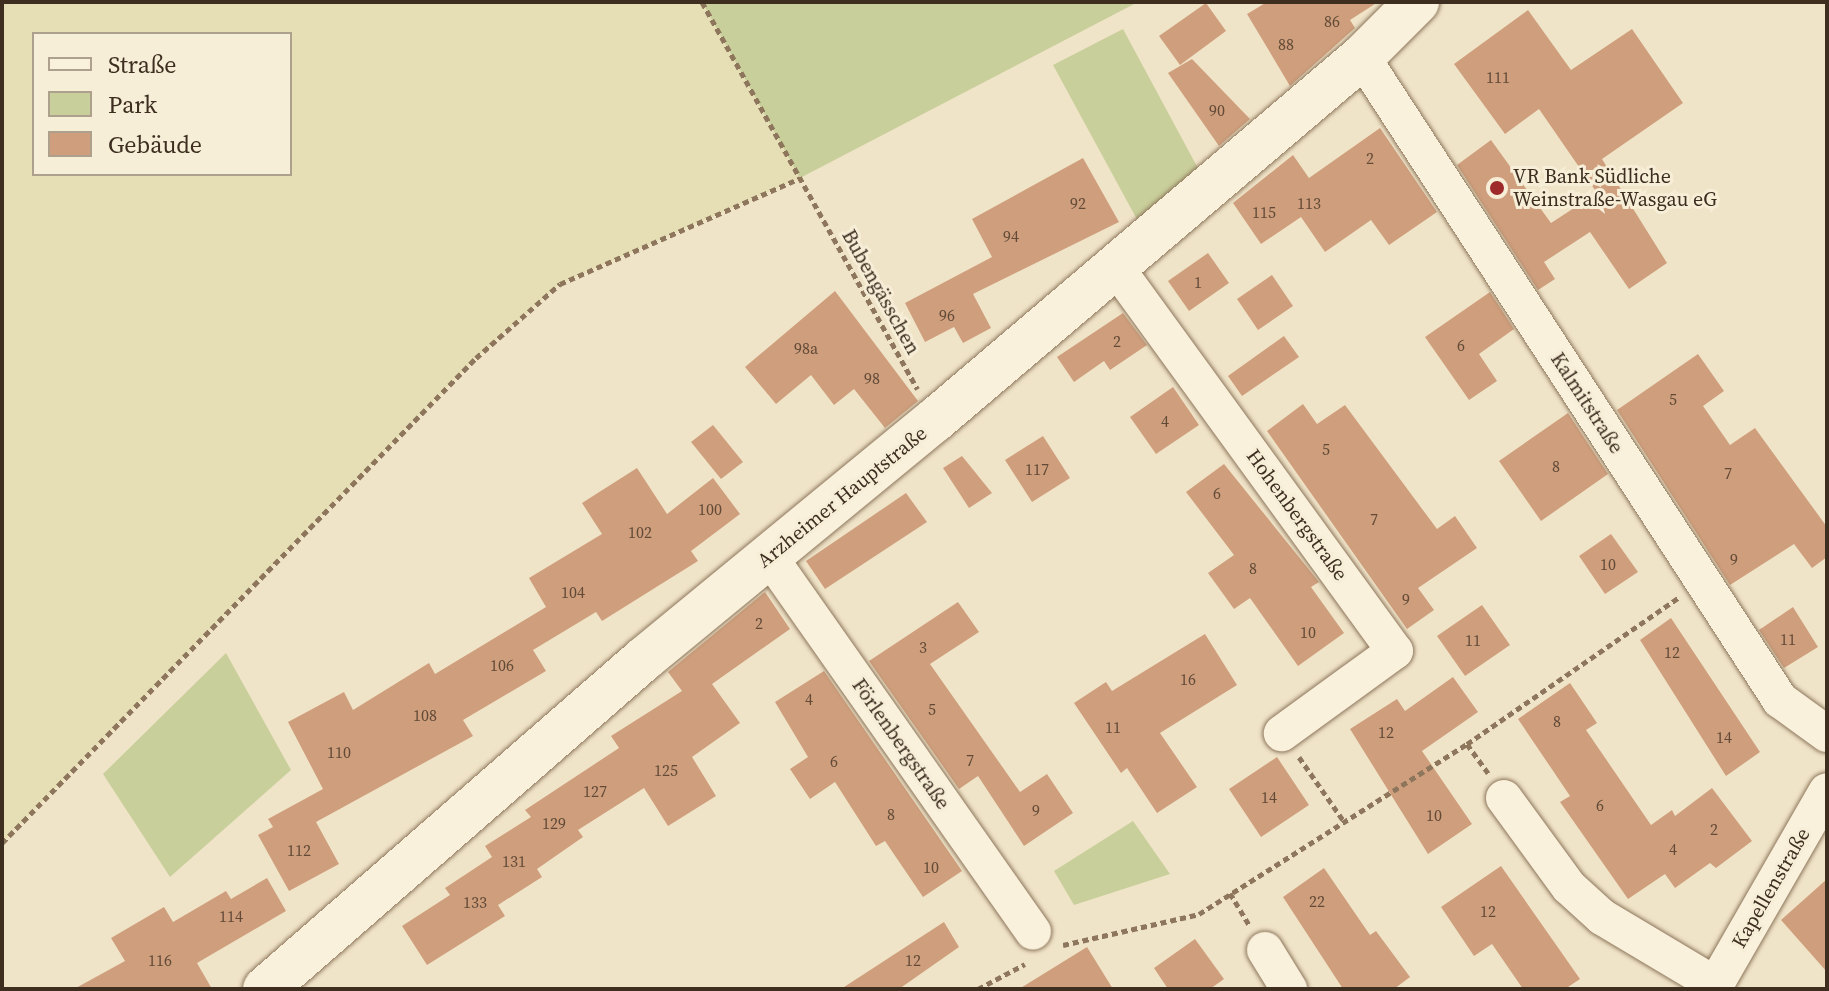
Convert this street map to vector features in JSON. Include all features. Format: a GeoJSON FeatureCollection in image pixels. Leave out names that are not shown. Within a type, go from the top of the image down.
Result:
{"type":"FeatureCollection","features":[{"type":"Feature","properties":{"kind":"street","name":"Arzheimer Hauptstraße"},"geometry":{"type":"LineString","coordinates":[[265,989],[645,658],[935,420],[1362,57],[1417,2]]}},
{"type":"Feature","properties":{"kind":"street","name":"Kalmitstraße"},"geometry":{"type":"LineString","coordinates":[[1362,57],[1780,700],[1827,734]]}},
{"type":"Feature","properties":{"kind":"street","name":"Hohenbergstraße"},"geometry":{"type":"LineString","coordinates":[[1115,266],[1395,651],[1282,733]]}},
{"type":"Feature","properties":{"kind":"street","name":"Förlenbergstraße"},"geometry":{"type":"LineString","coordinates":[[769,556],[1042,946]]}},
{"type":"Feature","properties":{"kind":"street","name":"Kapellenstraße"},"geometry":{"type":"LineString","coordinates":[[1504,798],[1569,887],[1602,917],[1714,987],[1827,791]]}},
{"type":"Feature","properties":{"kind":"street"},"geometry":{"type":"LineString","coordinates":[[1265,950],[1289,989]]}},
{"type":"Feature","properties":{"kind":"path","name":"Bubengässchen"},"geometry":{"type":"LineString","coordinates":[[702,2],[935,420]]}},
{"type":"Feature","properties":{"kind":"path"},"geometry":{"type":"LineString","coordinates":[[2,843],[476,358],[560,284],[800,178]]}},
{"type":"Feature","properties":{"kind":"path"},"geometry":{"type":"LineString","coordinates":[[978,989],[1042,946],[1199,914],[1467,744],[1701,581]]}},
{"type":"Feature","properties":{"kind":"path"},"geometry":{"type":"LineString","coordinates":[[1282,733],[1343,820]]}},
{"type":"Feature","properties":{"kind":"path"},"geometry":{"type":"LineString","coordinates":[[995,979],[999,989]]}},
{"type":"Feature","properties":{"kind":"shaded area"},"geometry":{"type":"Polygon","coordinates":[[[2,2],[702,2],[800,178],[560,284],[476,358],[2,843],[2,2]]]}},
{"type":"Feature","properties":{"kind":"green space"},"geometry":{"type":"Polygon","coordinates":[[[702,2],[1138,2],[800,178],[702,2]]]}},
{"type":"Feature","properties":{"kind":"green space"},"geometry":{"type":"Polygon","coordinates":[[[1123,29],[1200,172],[1140,225],[1053,65],[1123,29]]]}},
{"type":"Feature","properties":{"kind":"green space"},"geometry":{"type":"Polygon","coordinates":[[[226,653],[291,770],[170,877],[103,774],[226,653]]]}},
{"type":"Feature","properties":{"kind":"green space"},"geometry":{"type":"Polygon","coordinates":[[[1133,821],[1170,874],[1074,905],[1054,871],[1133,821]]]}},
{"type":"Feature","properties":{"kind":"building"},"geometry":{"type":"Polygon","coordinates":[[[1267,2],[1378,2],[1350,20],[1355,28],[1290,86],[1247,14],[1267,2]]]}},
{"type":"Feature","properties":{"kind":"building"},"geometry":{"type":"Polygon","coordinates":[[[1206,3],[1226,31],[1180,65],[1159,36],[1206,3]]]}},
{"type":"Feature","properties":{"kind":"building"},"geometry":{"type":"Polygon","coordinates":[[[1528,10],[1571,70],[1632,29],[1683,103],[1602,159],[1667,263],[1629,289],[1590,232],[1544,262],[1555,279],[1538,290],[1457,165],[1491,140],[1551,223],[1597,193],[1539,109],[1505,134],[1454,64],[1528,10]]]}},
{"type":"Feature","properties":{"kind":"building"},"geometry":{"type":"Polygon","coordinates":[[[1192,59],[1250,119],[1219,146],[1168,73],[1192,59]]]}},
{"type":"Feature","properties":{"kind":"building"},"geometry":{"type":"Polygon","coordinates":[[[1380,128],[1437,212],[1389,245],[1371,220],[1325,252],[1301,217],[1261,244],[1233,203],[1293,155],[1309,178],[1380,128]]]}},
{"type":"Feature","properties":{"kind":"building"},"geometry":{"type":"Polygon","coordinates":[[[1083,158],[1119,222],[973,294],[991,328],[963,343],[954,327],[925,342],[905,303],[992,257],[972,219],[1083,158]]]}},
{"type":"Feature","properties":{"kind":"building"},"geometry":{"type":"Polygon","coordinates":[[[1208,253],[1229,283],[1189,311],[1168,281],[1208,253]]]}},
{"type":"Feature","properties":{"kind":"building"},"geometry":{"type":"Polygon","coordinates":[[[1272,275],[1293,306],[1258,330],[1237,299],[1272,275]]]}},
{"type":"Feature","properties":{"kind":"building"},"geometry":{"type":"Polygon","coordinates":[[[835,291],[918,401],[885,428],[854,389],[834,405],[811,375],[776,404],[745,367],[835,291]]]}},
{"type":"Feature","properties":{"kind":"building"},"geometry":{"type":"Polygon","coordinates":[[[1490,292],[1514,329],[1479,354],[1497,381],[1469,400],[1425,337],[1490,292]]]}},
{"type":"Feature","properties":{"kind":"building"},"geometry":{"type":"Polygon","coordinates":[[[1123,313],[1147,345],[1110,370],[1104,361],[1074,382],[1057,357],[1123,313]]]}},
{"type":"Feature","properties":{"kind":"building"},"geometry":{"type":"Polygon","coordinates":[[[1284,336],[1299,357],[1242,396],[1228,376],[1284,336]]]}},
{"type":"Feature","properties":{"kind":"building"},"geometry":{"type":"Polygon","coordinates":[[[1698,354],[1724,391],[1703,406],[1730,445],[1755,428],[1827,527],[1827,557],[1812,568],[1794,544],[1730,585],[1617,410],[1698,354]]]}},
{"type":"Feature","properties":{"kind":"building"},"geometry":{"type":"Polygon","coordinates":[[[1173,387],[1199,425],[1156,454],[1130,417],[1173,387]]]}},
{"type":"Feature","properties":{"kind":"building"},"geometry":{"type":"Polygon","coordinates":[[[1303,404],[1317,424],[1345,405],[1437,529],[1455,516],[1477,548],[1418,588],[1434,610],[1407,629],[1267,431],[1303,404]]]}},
{"type":"Feature","properties":{"kind":"building"},"geometry":{"type":"Polygon","coordinates":[[[1568,413],[1608,474],[1541,521],[1499,461],[1568,413]]]}},
{"type":"Feature","properties":{"kind":"building"},"geometry":{"type":"Polygon","coordinates":[[[713,425],[743,462],[721,479],[691,442],[713,425]]]}},
{"type":"Feature","properties":{"kind":"building"},"geometry":{"type":"Polygon","coordinates":[[[1043,436],[1070,478],[1032,502],[1005,460],[1043,436]]]}},
{"type":"Feature","properties":{"kind":"building"},"geometry":{"type":"Polygon","coordinates":[[[962,456],[992,493],[969,508],[943,468],[962,456]]]}},
{"type":"Feature","properties":{"kind":"building"},"geometry":{"type":"Polygon","coordinates":[[[1224,464],[1319,582],[1311,587],[1344,633],[1298,666],[1250,598],[1234,609],[1208,573],[1234,555],[1186,492],[1224,464]]]}},
{"type":"Feature","properties":{"kind":"building"},"geometry":{"type":"Polygon","coordinates":[[[637,468],[667,514],[713,478],[740,514],[691,551],[698,561],[602,621],[596,612],[533,650],[546,671],[463,720],[473,736],[316,822],[339,864],[289,891],[258,835],[273,827],[268,819],[323,789],[288,722],[344,692],[353,710],[429,663],[435,674],[546,607],[529,578],[602,534],[582,503],[637,468]]]}},
{"type":"Feature","properties":{"kind":"building"},"geometry":{"type":"Polygon","coordinates":[[[906,493],[927,522],[825,589],[806,561],[906,493]]]}},
{"type":"Feature","properties":{"kind":"building"},"geometry":{"type":"Polygon","coordinates":[[[1611,534],[1638,572],[1605,594],[1579,556],[1611,534]]]}},
{"type":"Feature","properties":{"kind":"building"},"geometry":{"type":"Polygon","coordinates":[[[765,592],[790,629],[712,684],[740,723],[692,757],[716,796],[668,826],[644,788],[578,830],[583,837],[537,869],[542,877],[498,905],[505,916],[427,965],[402,926],[450,895],[445,888],[492,857],[485,846],[531,817],[525,810],[619,748],[611,736],[682,691],[668,672],[765,592]]]}},
{"type":"Feature","properties":{"kind":"building"},"geometry":{"type":"Polygon","coordinates":[[[958,602],[979,632],[930,664],[1020,792],[1047,774],[1073,813],[1024,846],[978,776],[959,789],[869,661],[958,602]]]}},
{"type":"Feature","properties":{"kind":"building"},"geometry":{"type":"Polygon","coordinates":[[[1482,605],[1510,645],[1465,676],[1437,636],[1482,605]]]}},
{"type":"Feature","properties":{"kind":"building"},"geometry":{"type":"Polygon","coordinates":[[[1793,607],[1818,647],[1784,668],[1759,630],[1793,607]]]}},
{"type":"Feature","properties":{"kind":"building"},"geometry":{"type":"Polygon","coordinates":[[[1671,618],[1760,752],[1726,776],[1640,640],[1671,618]]]}},
{"type":"Feature","properties":{"kind":"building"},"geometry":{"type":"Polygon","coordinates":[[[1205,634],[1237,685],[1160,733],[1197,787],[1157,813],[1127,768],[1121,773],[1074,703],[1106,682],[1112,691],[1205,634]]]}},
{"type":"Feature","properties":{"kind":"building"},"geometry":{"type":"Polygon","coordinates":[[[824,671],[962,871],[923,897],[885,841],[876,846],[835,782],[810,799],[790,769],[808,757],[775,702],[824,671]]]}},
{"type":"Feature","properties":{"kind":"building"},"geometry":{"type":"Polygon","coordinates":[[[1453,677],[1478,712],[1422,751],[1472,824],[1428,854],[1350,729],[1397,699],[1405,711],[1453,677]]]}},
{"type":"Feature","properties":{"kind":"building"},"geometry":{"type":"Polygon","coordinates":[[[1570,683],[1597,723],[1586,730],[1651,825],[1672,810],[1675,816],[1712,788],[1752,841],[1716,868],[1710,863],[1675,888],[1665,874],[1628,899],[1560,802],[1570,796],[1518,719],[1570,683]]]}},
{"type":"Feature","properties":{"kind":"building"},"geometry":{"type":"Polygon","coordinates":[[[1277,757],[1309,805],[1261,837],[1229,789],[1277,757]]]}},
{"type":"Feature","properties":{"kind":"building"},"geometry":{"type":"Polygon","coordinates":[[[1501,866],[1580,979],[1565,989],[1523,989],[1492,944],[1474,956],[1441,907],[1501,866]]]}},
{"type":"Feature","properties":{"kind":"building"},"geometry":{"type":"Polygon","coordinates":[[[1324,868],[1370,935],[1376,931],[1410,977],[1394,989],[1343,989],[1283,897],[1324,868]]]}},
{"type":"Feature","properties":{"kind":"building"},"geometry":{"type":"Polygon","coordinates":[[[267,878],[286,911],[197,963],[212,989],[74,989],[125,961],[111,938],[164,907],[173,922],[226,891],[231,899],[267,878]]]}},
{"type":"Feature","properties":{"kind":"building"},"geometry":{"type":"Polygon","coordinates":[[[1827,879],[1827,972],[1781,920],[1827,879]]]}},
{"type":"Feature","properties":{"kind":"building"},"geometry":{"type":"Polygon","coordinates":[[[944,922],[959,947],[899,989],[841,989],[944,922]]]}},
{"type":"Feature","properties":{"kind":"building"},"geometry":{"type":"Polygon","coordinates":[[[1195,939],[1224,979],[1210,989],[1168,989],[1154,968],[1195,939]]]}},
{"type":"Feature","properties":{"kind":"building"},"geometry":{"type":"Polygon","coordinates":[[[1087,947],[1113,989],[1019,989],[1087,947]]]}},
{"type":"Feature","properties":{"kind":"place","name":"VR Bank Südliche Weinstraße-Wasgau eG"},"geometry":{"type":"Point","coordinates":[1497,188]}}]}
